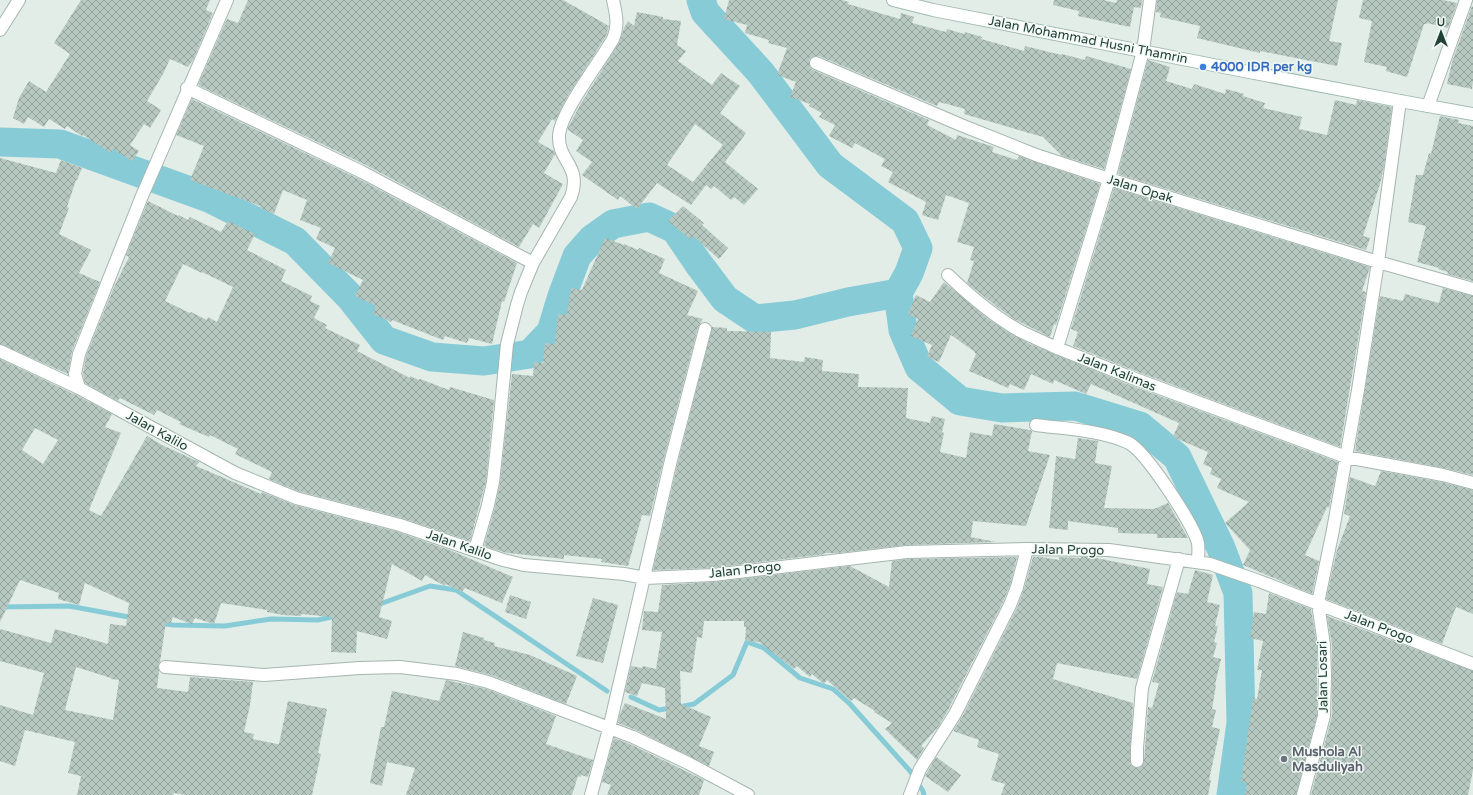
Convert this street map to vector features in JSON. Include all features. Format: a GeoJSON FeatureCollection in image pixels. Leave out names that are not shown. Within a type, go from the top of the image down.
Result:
{"type":"FeatureCollection","features":[{"type":"Feature","properties":{"kind":"street"},"geometry":{"type":"LineString","coordinates":[[0,30],[19,0]]}},
{"type":"Feature","properties":{"kind":"street"},"geometry":{"type":"LineString","coordinates":[[79,388],[75,374],[80,354],[142,196],[227,0]]}},
{"type":"Feature","properties":{"kind":"street"},"geometry":{"type":"LineString","coordinates":[[475,550],[493,482],[507,344],[521,292],[533,263],[565,208],[574,188],[574,174],[560,145],[560,130],[569,109],[606,52],[615,35],[617,23],[613,0]]}},
{"type":"Feature","properties":{"kind":"street","name":"Jalan Mohammad Husni Thamrin"},"geometry":{"type":"LineString","coordinates":[[893,0],[933,10],[1473,114]]}},
{"type":"Feature","properties":{"kind":"street"},"geometry":{"type":"LineString","coordinates":[[1057,348],[1109,179],[1143,51],[1150,0]]}},
{"type":"Feature","properties":{"kind":"street"},"geometry":{"type":"LineString","coordinates":[[1428,106],[1466,0]]}},
{"type":"Feature","properties":{"kind":"street","name":"Jalan Opak"},"geometry":{"type":"LineString","coordinates":[[816,63],[1036,155],[1378,262],[1473,289]]}},
{"type":"Feature","properties":{"kind":"street"},"geometry":{"type":"LineString","coordinates":[[188,88],[362,172],[533,263]]}},
{"type":"Feature","properties":{"kind":"street","name":"Jalan Losari"},"geometry":{"type":"LineString","coordinates":[[1303,795],[1324,716],[1324,645],[1318,603],[1346,457],[1378,262],[1400,101]]}},
{"type":"Feature","properties":{"kind":"street","name":"Jalan Kalimas"},"geometry":{"type":"LineString","coordinates":[[948,275],[975,301],[1020,331],[1057,348],[1130,377],[1346,457],[1443,475],[1473,483]]}},
{"type":"Feature","properties":{"kind":"street"},"geometry":{"type":"LineString","coordinates":[[592,795],[645,578],[671,460],[705,329]]}},
{"type":"Feature","properties":{"kind":"street","name":"Jalan Kalilo"},"geometry":{"type":"LineString","coordinates":[[0,351],[79,388],[235,473],[296,498],[400,525],[503,560],[524,565],[624,574],[645,578]]}},
{"type":"Feature","properties":{"kind":"street"},"geometry":{"type":"LineString","coordinates":[[1036,425],[1090,432],[1118,439],[1132,445],[1144,456],[1156,472],[1192,529],[1198,544],[1198,562]]}},
{"type":"Feature","properties":{"kind":"street"},"geometry":{"type":"LineString","coordinates":[[910,795],[917,774],[955,714],[1010,605],[1017,587],[1027,549]]}},
{"type":"Feature","properties":{"kind":"street","name":"Jalan Progo"},"geometry":{"type":"LineString","coordinates":[[645,578],[713,575],[907,552],[1027,549],[1109,550],[1210,564],[1318,603],[1473,664]]}},
{"type":"Feature","properties":{"kind":"street"},"geometry":{"type":"LineString","coordinates":[[1137,761],[1142,688],[1179,559]]}},
{"type":"Feature","properties":{"kind":"street"},"geometry":{"type":"LineString","coordinates":[[165,667],[264,675],[360,668],[400,667],[457,674],[488,682],[633,737],[688,763],[748,795]]}},
{"type":"Feature","properties":{"kind":"building"},"geometry":{"type":"Polygon","coordinates":[[[81,0],[210,0],[206,10],[213,13],[193,60],[188,67],[170,59],[147,101],[161,110],[150,128],[144,124],[130,145],[139,151],[132,161],[113,149],[111,153],[67,126],[65,129],[49,119],[44,127],[28,117],[24,124],[13,118],[19,98],[29,81],[46,92],[70,54],[54,43],[81,0]]]}},
{"type":"Feature","properties":{"kind":"building"},"geometry":{"type":"Polygon","coordinates":[[[248,0],[563,0],[609,26],[606,36],[567,97],[555,121],[552,119],[538,142],[554,151],[555,154],[544,173],[563,184],[539,228],[533,224],[519,247],[366,165],[198,85],[227,19],[238,23],[248,0]]]}},
{"type":"Feature","properties":{"kind":"building"},"geometry":{"type":"Polygon","coordinates":[[[729,0],[842,0],[849,2],[848,4],[900,19],[901,13],[914,17],[912,23],[946,32],[947,29],[964,34],[965,32],[982,37],[981,39],[1024,51],[1025,46],[1085,60],[1086,56],[1131,69],[1104,169],[1062,156],[1043,137],[964,114],[965,109],[939,102],[937,106],[819,56],[812,57],[809,60],[810,67],[813,70],[929,120],[927,125],[956,140],[957,135],[994,147],[992,152],[1017,160],[1019,156],[1100,184],[1056,325],[1054,324],[1050,337],[1014,319],[967,283],[974,261],[970,260],[974,247],[957,242],[969,203],[946,195],[938,220],[922,215],[926,202],[888,182],[893,172],[881,166],[885,159],[855,143],[852,148],[829,136],[835,125],[819,117],[822,113],[809,106],[810,104],[790,97],[796,82],[777,75],[787,48],[768,43],[769,40],[745,33],[747,25],[724,19],[729,0]]]}},
{"type":"Feature","properties":{"kind":"building"},"geometry":{"type":"Polygon","coordinates":[[[1054,0],[1103,0],[1116,3],[1117,0],[1142,0],[1141,8],[1134,7],[1130,27],[1078,16],[1079,11],[1053,5],[1054,0]]]}},
{"type":"Feature","properties":{"kind":"building"},"geometry":{"type":"Polygon","coordinates":[[[1157,0],[1338,0],[1329,41],[1342,43],[1337,66],[1260,51],[1260,53],[1197,38],[1200,26],[1160,17],[1161,13],[1156,12],[1157,0]]]}},
{"type":"Feature","properties":{"kind":"building"},"geometry":{"type":"Polygon","coordinates":[[[1363,0],[1443,0],[1457,3],[1448,28],[1427,23],[1424,24],[1407,77],[1386,71],[1387,67],[1364,62],[1372,21],[1359,18],[1363,0]]]}},
{"type":"Feature","properties":{"kind":"building"},"geometry":{"type":"Polygon","coordinates":[[[1472,6],[1472,89],[1447,84],[1452,62],[1472,6]]]}},
{"type":"Feature","properties":{"kind":"building"},"geometry":{"type":"Polygon","coordinates":[[[637,12],[663,17],[663,19],[681,21],[677,45],[686,51],[678,61],[712,85],[721,73],[740,86],[720,113],[746,133],[725,162],[758,189],[744,205],[734,197],[731,200],[714,186],[711,189],[706,185],[691,205],[657,183],[637,209],[620,196],[618,200],[582,175],[592,162],[576,151],[583,140],[568,130],[568,128],[580,105],[619,43],[628,21],[634,26],[637,12]],[[695,124],[667,165],[693,182],[723,145],[695,124]]]}},
{"type":"Feature","properties":{"kind":"building"},"geometry":{"type":"Polygon","coordinates":[[[1148,60],[1170,67],[1166,81],[1192,89],[1194,84],[1225,94],[1226,89],[1244,94],[1243,96],[1265,103],[1263,108],[1302,117],[1299,129],[1327,135],[1335,100],[1356,105],[1357,100],[1392,107],[1380,184],[1363,236],[1370,238],[1366,250],[1118,174],[1148,60]]]}},
{"type":"Feature","properties":{"kind":"building"},"geometry":{"type":"Polygon","coordinates":[[[192,99],[359,179],[517,263],[504,302],[502,301],[492,344],[469,338],[467,343],[445,336],[443,340],[392,320],[391,322],[373,314],[376,306],[355,296],[363,280],[328,263],[335,248],[316,239],[321,228],[300,220],[307,200],[283,190],[274,214],[260,208],[260,206],[190,180],[204,146],[176,135],[192,99]]]}},
{"type":"Feature","properties":{"kind":"building"},"geometry":{"type":"Polygon","coordinates":[[[1440,116],[1459,120],[1458,123],[1473,126],[1473,281],[1447,274],[1448,272],[1438,269],[1439,268],[1417,262],[1426,226],[1408,222],[1416,175],[1423,175],[1429,153],[1431,154],[1440,116]]]}},
{"type":"Feature","properties":{"kind":"building"},"geometry":{"type":"Polygon","coordinates":[[[0,158],[56,173],[61,160],[82,168],[76,180],[67,207],[69,208],[59,234],[91,250],[79,273],[100,282],[72,351],[68,374],[0,344],[0,158]]]}},
{"type":"Feature","properties":{"kind":"building"},"geometry":{"type":"Polygon","coordinates":[[[1114,188],[1370,267],[1362,291],[1366,292],[1340,447],[1133,370],[1073,346],[1078,332],[1071,329],[1114,188]]]}},
{"type":"Feature","properties":{"kind":"building"},"geometry":{"type":"Polygon","coordinates":[[[148,201],[178,216],[179,215],[188,220],[190,217],[221,232],[228,221],[255,234],[247,250],[286,270],[281,281],[312,296],[310,301],[320,306],[314,318],[327,325],[325,328],[360,345],[357,351],[410,378],[410,376],[449,390],[450,387],[494,400],[486,481],[470,541],[402,518],[298,491],[269,479],[272,472],[235,454],[238,449],[210,435],[209,437],[179,424],[181,422],[157,410],[154,415],[120,398],[118,401],[85,383],[83,374],[86,356],[114,287],[129,257],[126,255],[148,201]],[[183,264],[165,301],[207,320],[208,317],[217,322],[233,287],[183,264]]]}},
{"type":"Feature","properties":{"kind":"building"},"geometry":{"type":"Polygon","coordinates":[[[683,206],[704,223],[702,225],[728,248],[719,259],[693,236],[690,239],[668,221],[683,206]]]}},
{"type":"Feature","properties":{"kind":"building"},"geometry":{"type":"Polygon","coordinates":[[[605,238],[638,250],[639,248],[665,259],[659,273],[698,291],[687,315],[703,319],[698,327],[650,516],[642,515],[628,566],[601,562],[602,559],[564,555],[564,559],[507,553],[484,546],[500,483],[512,374],[533,376],[534,362],[543,363],[545,343],[555,344],[558,314],[567,315],[571,288],[582,290],[605,238]]]}},
{"type":"Feature","properties":{"kind":"building"},"geometry":{"type":"Polygon","coordinates":[[[944,282],[987,318],[1006,331],[1030,344],[1127,384],[1338,462],[1329,508],[1327,507],[1305,555],[1319,561],[1312,594],[1243,565],[1250,550],[1225,523],[1249,502],[1217,488],[1221,479],[1210,474],[1212,468],[1203,464],[1208,452],[1173,437],[1179,423],[1091,384],[1086,394],[1054,380],[1053,384],[1031,374],[1024,390],[1010,384],[1008,388],[969,371],[976,354],[975,352],[951,335],[939,362],[927,357],[932,345],[911,336],[918,319],[908,314],[916,295],[930,302],[944,282]]]}},
{"type":"Feature","properties":{"kind":"building"},"geometry":{"type":"Polygon","coordinates":[[[1443,288],[1473,296],[1473,475],[1355,451],[1380,296],[1403,301],[1405,294],[1439,303],[1443,288]]]}},
{"type":"Feature","properties":{"kind":"building"},"geometry":{"type":"Polygon","coordinates":[[[712,327],[727,328],[727,331],[771,332],[770,358],[804,362],[805,357],[823,360],[822,371],[859,374],[858,387],[908,388],[906,418],[930,423],[932,416],[945,419],[940,452],[966,458],[970,432],[992,436],[994,424],[1032,431],[1028,451],[1050,455],[1026,526],[973,521],[971,537],[996,542],[906,545],[838,553],[823,553],[826,554],[712,568],[653,570],[712,327]]]}},
{"type":"Feature","properties":{"kind":"building"},"geometry":{"type":"Polygon","coordinates":[[[0,359],[112,414],[105,427],[121,433],[89,510],[101,516],[147,436],[162,445],[199,462],[196,466],[261,494],[262,492],[294,505],[398,532],[452,551],[513,577],[502,603],[465,588],[462,592],[446,584],[445,586],[425,575],[422,581],[392,564],[379,617],[392,621],[387,639],[357,631],[356,653],[331,652],[332,617],[301,614],[301,616],[283,615],[267,612],[267,610],[221,603],[214,624],[195,618],[192,624],[173,617],[170,624],[166,622],[160,662],[158,666],[159,671],[157,688],[188,692],[190,677],[253,682],[244,732],[254,734],[253,739],[277,744],[279,744],[288,701],[327,709],[318,753],[321,754],[312,795],[185,795],[174,793],[173,795],[77,795],[81,776],[68,773],[75,742],[25,730],[15,766],[0,761],[0,705],[33,715],[44,673],[0,661],[0,629],[51,643],[55,629],[108,644],[110,624],[126,626],[129,603],[85,583],[79,605],[58,599],[59,593],[20,580],[0,622],[0,359]],[[35,428],[22,450],[43,464],[58,440],[35,428]],[[76,667],[65,710],[113,720],[119,680],[111,679],[76,667]]]}},
{"type":"Feature","properties":{"kind":"building"},"geometry":{"type":"Polygon","coordinates":[[[1078,438],[1098,441],[1095,463],[1112,466],[1104,508],[1154,509],[1168,503],[1188,538],[1157,538],[1157,534],[1118,533],[1118,528],[1068,521],[1068,530],[1049,528],[1056,456],[1075,459],[1078,438]]]}},
{"type":"Feature","properties":{"kind":"building"},"geometry":{"type":"Polygon","coordinates":[[[1381,471],[1441,482],[1473,490],[1473,614],[1456,607],[1442,644],[1326,599],[1337,550],[1350,516],[1344,514],[1350,477],[1375,486],[1381,471]]]}},
{"type":"Feature","properties":{"kind":"building"},"geometry":{"type":"Polygon","coordinates":[[[1017,557],[1010,585],[1003,602],[948,710],[938,727],[921,746],[924,748],[917,760],[885,729],[892,723],[874,712],[875,711],[854,698],[851,701],[827,680],[824,684],[812,674],[810,677],[797,666],[794,669],[759,642],[745,641],[746,627],[744,627],[744,621],[704,621],[702,638],[697,637],[692,673],[680,671],[681,704],[711,717],[699,746],[714,752],[709,766],[636,730],[618,723],[625,703],[666,719],[665,688],[642,683],[637,696],[625,692],[631,666],[642,668],[643,666],[656,669],[662,632],[642,630],[644,611],[658,612],[662,585],[714,582],[850,566],[889,587],[892,561],[908,559],[1017,557]]]}},
{"type":"Feature","properties":{"kind":"building"},"geometry":{"type":"Polygon","coordinates":[[[1033,557],[1059,560],[1059,557],[1092,557],[1150,569],[1147,584],[1163,587],[1137,679],[1057,663],[1053,679],[1133,703],[1130,761],[1131,765],[1137,768],[1141,767],[1144,761],[1148,707],[1152,708],[1159,683],[1152,682],[1177,592],[1188,594],[1195,570],[1213,575],[1207,602],[1220,605],[1215,626],[1218,626],[1214,642],[1217,643],[1213,657],[1221,659],[1215,685],[1212,709],[1216,710],[1212,727],[1220,729],[1209,780],[1211,780],[1208,795],[1001,795],[1005,784],[991,780],[999,754],[977,747],[979,740],[953,731],[962,717],[1017,608],[1033,557]]]}},
{"type":"Feature","properties":{"kind":"building"},"geometry":{"type":"Polygon","coordinates":[[[1269,593],[1311,609],[1317,646],[1317,715],[1296,795],[1245,795],[1247,783],[1241,782],[1253,698],[1257,699],[1262,670],[1257,670],[1263,641],[1250,638],[1254,612],[1266,614],[1269,593]]]}},
{"type":"Feature","properties":{"kind":"building"},"geometry":{"type":"Polygon","coordinates":[[[510,595],[531,602],[526,619],[505,612],[510,595]]]}},
{"type":"Feature","properties":{"kind":"building"},"geometry":{"type":"Polygon","coordinates":[[[593,598],[618,605],[603,663],[576,656],[593,598]]]}},
{"type":"Feature","properties":{"kind":"building"},"geometry":{"type":"Polygon","coordinates":[[[1327,616],[1473,671],[1473,770],[1468,795],[1311,795],[1332,716],[1332,645],[1327,616]]]}},
{"type":"Feature","properties":{"kind":"building"},"geometry":{"type":"Polygon","coordinates":[[[463,632],[484,638],[484,640],[495,643],[494,646],[530,655],[577,676],[566,704],[491,675],[455,666],[463,632]]]}},
{"type":"Feature","properties":{"kind":"building"},"geometry":{"type":"Polygon","coordinates":[[[446,680],[486,689],[556,716],[546,744],[593,760],[588,777],[581,775],[581,777],[578,776],[572,795],[406,795],[415,768],[387,762],[382,786],[370,783],[381,727],[384,727],[392,691],[439,701],[446,680]]]}},
{"type":"Feature","properties":{"kind":"building"},"geometry":{"type":"Polygon","coordinates":[[[614,738],[630,744],[704,780],[699,795],[607,795],[611,785],[602,782],[614,738]]]}},
{"type":"Feature","properties":{"kind":"building"},"geometry":{"type":"Polygon","coordinates":[[[936,757],[961,775],[948,792],[925,776],[936,757]]]}},
{"type":"Feature","properties":{"kind":"waterway"},"geometry":{"type":"LineString","coordinates":[[701,0],[705,12],[761,73],[830,165],[905,221],[918,248],[909,273],[898,293],[903,330],[919,367],[960,401],[1002,408],[1075,406],[1140,426],[1177,457],[1221,548],[1238,593],[1241,723],[1231,795]]}},
{"type":"Feature","properties":{"kind":"waterway"},"geometry":{"type":"LineString","coordinates":[[0,142],[60,144],[209,198],[295,241],[350,297],[384,340],[432,357],[484,361],[530,354],[551,332],[562,296],[577,256],[592,239],[613,224],[649,217],[675,229],[725,299],[755,319],[795,315],[848,302],[898,293]]}},
{"type":"Feature","properties":{"kind":"waterway"},"geometry":{"type":"LineString","coordinates":[[377,605],[430,586],[456,590],[607,691]]}},
{"type":"Feature","properties":{"kind":"waterway"},"geometry":{"type":"LineString","coordinates":[[0,607],[69,606],[134,618]]}},
{"type":"Feature","properties":{"kind":"waterway"},"geometry":{"type":"LineString","coordinates":[[159,623],[173,625],[225,626],[271,619],[318,620],[336,616]]}},
{"type":"Feature","properties":{"kind":"waterway"},"geometry":{"type":"LineString","coordinates":[[679,707],[694,704],[733,675],[747,642],[764,648],[800,678],[833,689],[850,704],[910,771],[924,795]]}},
{"type":"Feature","properties":{"kind":"waterway"},"geometry":{"type":"LineString","coordinates":[[631,697],[659,710],[671,708]]}},
{"type":"Feature","properties":{"kind":"place","name":"4000 IDR per kg"},"geometry":{"type":"Point","coordinates":[1203,67]}},
{"type":"Feature","properties":{"kind":"place","name":"Mushola Al Masduliyah"},"geometry":{"type":"Point","coordinates":[1284,759]}}]}
